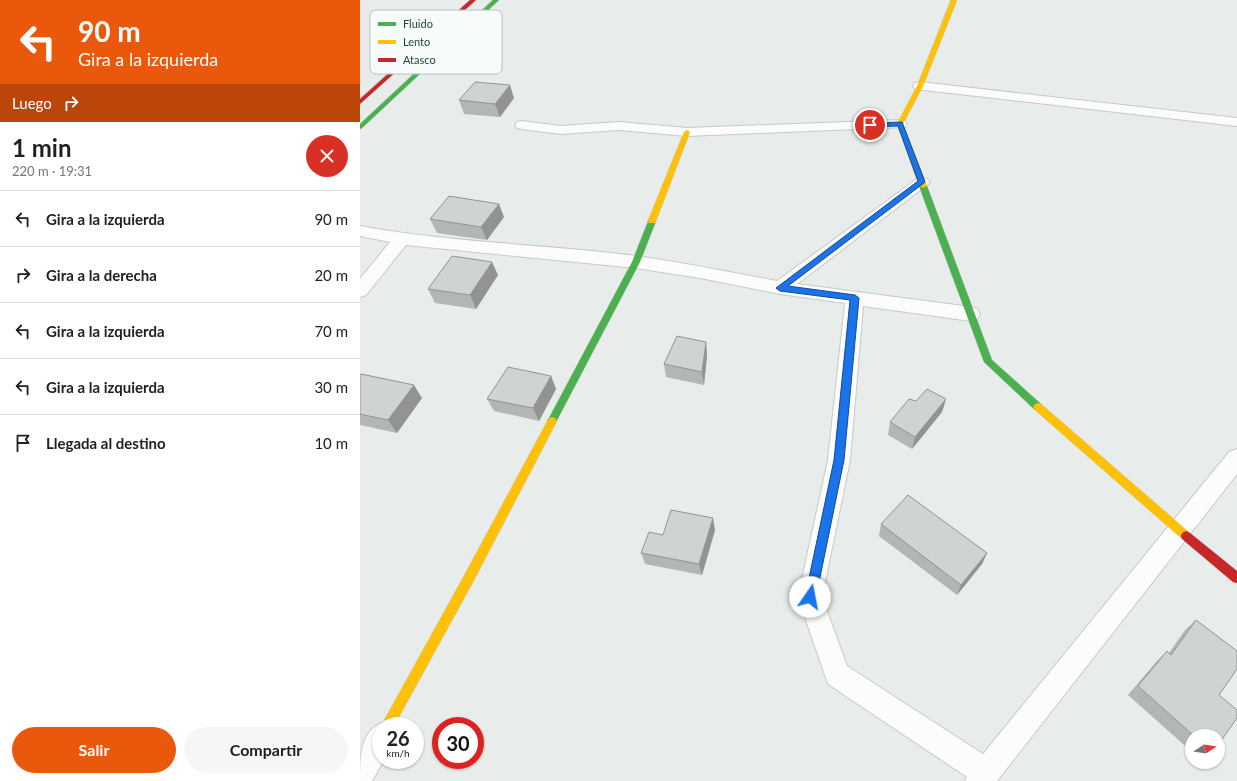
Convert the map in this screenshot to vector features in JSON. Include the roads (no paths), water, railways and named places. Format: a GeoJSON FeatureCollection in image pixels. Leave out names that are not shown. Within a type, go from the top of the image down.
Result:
{"type":"FeatureCollection","features":[{"type":"Feature","properties":{"kind":"street"},"geometry":{"type":"LineString","coordinates":[[462,10],[473,0]]}},
{"type":"Feature","properties":{"kind":"street"},"geometry":{"type":"LineString","coordinates":[[485,10],[496,0]]}},
{"type":"Feature","properties":{"kind":"street"},"geometry":{"type":"LineString","coordinates":[[954,0],[920,86],[900,124],[988,362],[1179,531],[1237,578]]}},
{"type":"Feature","properties":{"kind":"street"},"geometry":{"type":"LineString","coordinates":[[360,102],[391,74]]}},
{"type":"Feature","properties":{"kind":"street"},"geometry":{"type":"LineString","coordinates":[[360,127],[417,74]]}},
{"type":"Feature","properties":{"kind":"street"},"geometry":{"type":"LineString","coordinates":[[920,86],[1237,122]]}},
{"type":"Feature","properties":{"kind":"street"},"geometry":{"type":"LineString","coordinates":[[522,125],[561,130],[619,126],[687,132],[900,124]]}},
{"type":"Feature","properties":{"kind":"street"},"geometry":{"type":"LineString","coordinates":[[392,717],[469,578],[636,262],[687,132]]}},
{"type":"Feature","properties":{"kind":"street"},"geometry":{"type":"LineString","coordinates":[[780,288],[922,182]]}},
{"type":"Feature","properties":{"kind":"street"},"geometry":{"type":"LineString","coordinates":[[360,231],[402,239],[636,262],[700,272],[780,288],[971,314]]}},
{"type":"Feature","properties":{"kind":"street"},"geometry":{"type":"LineString","coordinates":[[360,291],[402,239]]}},
{"type":"Feature","properties":{"kind":"street"},"geometry":{"type":"LineString","coordinates":[[855,298],[839,460],[810,597],[837,675],[982,777],[1237,458]]}},
{"type":"Feature","properties":{"kind":"street"},"geometry":{"type":"LineString","coordinates":[[360,775],[372,753]]}}]}
